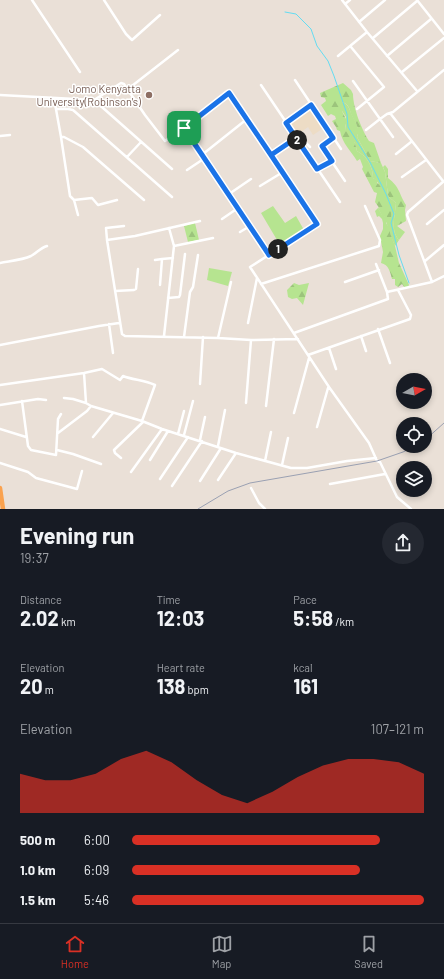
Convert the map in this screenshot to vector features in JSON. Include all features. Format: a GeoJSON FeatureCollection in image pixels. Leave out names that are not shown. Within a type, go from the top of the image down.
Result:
{"type":"FeatureCollection","features":[{"type":"Feature","properties":{"kind":"highway"},"geometry":{"type":"LineString","coordinates":[[0,488],[3,509]]}},
{"type":"Feature","properties":{"kind":"street"},"geometry":{"type":"LineString","coordinates":[[32,0],[80,72]]}},
{"type":"Feature","properties":{"kind":"street"},"geometry":{"type":"LineString","coordinates":[[104,0],[126,34],[132,40],[160,15]]}},
{"type":"Feature","properties":{"kind":"street"},"geometry":{"type":"LineString","coordinates":[[342,0],[367,32],[417,90]]}},
{"type":"Feature","properties":{"kind":"street"},"geometry":{"type":"LineString","coordinates":[[345,4],[350,0]]}},
{"type":"Feature","properties":{"kind":"street"},"geometry":{"type":"LineString","coordinates":[[359,22],[385,0]]}},
{"type":"Feature","properties":{"kind":"street"},"geometry":{"type":"LineString","coordinates":[[373,38],[417,0],[444,34]]}},
{"type":"Feature","properties":{"kind":"street"},"geometry":{"type":"LineString","coordinates":[[388,56],[431,19]]}},
{"type":"Feature","properties":{"kind":"street"},"geometry":{"type":"LineString","coordinates":[[338,56],[351,47],[367,32]]}},
{"type":"Feature","properties":{"kind":"street"},"geometry":{"type":"LineString","coordinates":[[402,72],[444,38]]}},
{"type":"Feature","properties":{"kind":"street"},"geometry":{"type":"LineString","coordinates":[[351,47],[384,86],[357,109]]}},
{"type":"Feature","properties":{"kind":"street"},"geometry":{"type":"LineString","coordinates":[[128,90],[178,50]]}},
{"type":"Feature","properties":{"kind":"street"},"geometry":{"type":"LineString","coordinates":[[366,130],[444,70]]}},
{"type":"Feature","properties":{"kind":"street"},"geometry":{"type":"LineString","coordinates":[[295,80],[341,149]]}},
{"type":"Feature","properties":{"kind":"street"},"geometry":{"type":"LineString","coordinates":[[353,81],[393,137]]}},
{"type":"Feature","properties":{"kind":"street"},"geometry":{"type":"LineString","coordinates":[[0,95],[94,100],[121,83],[124,84],[165,141],[230,93],[317,224],[250,267],[328,387],[369,443],[397,497],[411,509]]}},
{"type":"Feature","properties":{"kind":"street"},"geometry":{"type":"LineString","coordinates":[[261,85],[340,202]]}},
{"type":"Feature","properties":{"kind":"street"},"geometry":{"type":"LineString","coordinates":[[54,98],[70,196],[74,200],[78,215]]}},
{"type":"Feature","properties":{"kind":"street"},"geometry":{"type":"LineString","coordinates":[[94,100],[172,169]]}},
{"type":"Feature","properties":{"kind":"street"},"geometry":{"type":"LineString","coordinates":[[286,123],[311,105]]}},
{"type":"Feature","properties":{"kind":"street"},"geometry":{"type":"LineString","coordinates":[[56,109],[73,110],[172,197]]}},
{"type":"Feature","properties":{"kind":"street"},"geometry":{"type":"LineString","coordinates":[[390,113],[411,142],[443,181],[407,213],[432,282]]}},
{"type":"Feature","properties":{"kind":"street"},"geometry":{"type":"LineString","coordinates":[[203,154],[247,119]]}},
{"type":"Feature","properties":{"kind":"street"},"geometry":{"type":"LineString","coordinates":[[184,128],[203,154],[269,255]]}},
{"type":"Feature","properties":{"kind":"street"},"geometry":{"type":"LineString","coordinates":[[0,136],[10,135]]}},
{"type":"Feature","properties":{"kind":"street"},"geometry":{"type":"LineString","coordinates":[[61,137],[64,137],[83,147],[144,200]]}},
{"type":"Feature","properties":{"kind":"street"},"geometry":{"type":"LineString","coordinates":[[271,155],[296,138]]}},
{"type":"Feature","properties":{"kind":"street"},"geometry":{"type":"LineString","coordinates":[[333,138],[322,146],[345,181]]}},
{"type":"Feature","properties":{"kind":"street"},"geometry":{"type":"LineString","coordinates":[[127,157],[141,142]]}},
{"type":"Feature","properties":{"kind":"street"},"geometry":{"type":"LineString","coordinates":[[396,154],[411,142]]}},
{"type":"Feature","properties":{"kind":"street"},"geometry":{"type":"LineString","coordinates":[[300,144],[306,143],[310,147]]}},
{"type":"Feature","properties":{"kind":"street"},"geometry":{"type":"LineString","coordinates":[[187,170],[205,158]]}},
{"type":"Feature","properties":{"kind":"street"},"geometry":{"type":"LineString","coordinates":[[402,177],[426,160]]}},
{"type":"Feature","properties":{"kind":"street"},"geometry":{"type":"LineString","coordinates":[[317,169],[332,161]]}},
{"type":"Feature","properties":{"kind":"street"},"geometry":{"type":"LineString","coordinates":[[260,186],[283,172]]}},
{"type":"Feature","properties":{"kind":"street"},"geometry":{"type":"LineString","coordinates":[[229,194],[251,179]]}},
{"type":"Feature","properties":{"kind":"street"},"geometry":{"type":"LineString","coordinates":[[74,200],[92,198],[98,205],[117,200]]}},
{"type":"Feature","properties":{"kind":"street"},"geometry":{"type":"LineString","coordinates":[[261,284],[379,246],[380,240],[365,206]]}},
{"type":"Feature","properties":{"kind":"street"},"geometry":{"type":"LineString","coordinates":[[222,219],[238,208]]}},
{"type":"Feature","properties":{"kind":"street"},"geometry":{"type":"LineString","coordinates":[[426,224],[444,210]]}},
{"type":"Feature","properties":{"kind":"street"},"geometry":{"type":"LineString","coordinates":[[107,240],[135,236],[200,221]]}},
{"type":"Feature","properties":{"kind":"street"},"geometry":{"type":"LineString","coordinates":[[124,226],[106,228],[119,323],[121,333],[125,336],[164,336],[251,340],[298,339]]}},
{"type":"Feature","properties":{"kind":"street"},"geometry":{"type":"LineString","coordinates":[[240,232],[250,226]]}},
{"type":"Feature","properties":{"kind":"street"},"geometry":{"type":"LineString","coordinates":[[164,336],[174,246],[169,228]]}},
{"type":"Feature","properties":{"kind":"street"},"geometry":{"type":"LineString","coordinates":[[174,246],[213,238]]}},
{"type":"Feature","properties":{"kind":"street"},"geometry":{"type":"LineString","coordinates":[[424,261],[444,245]]}},
{"type":"Feature","properties":{"kind":"street"},"geometry":{"type":"LineString","coordinates":[[0,263],[32,256],[40,248],[47,246]]}},
{"type":"Feature","properties":{"kind":"street"},"geometry":{"type":"LineString","coordinates":[[168,298],[179,297],[180,295],[185,254]]}},
{"type":"Feature","properties":{"kind":"street"},"geometry":{"type":"LineString","coordinates":[[184,337],[190,292],[193,287],[198,255]]}},
{"type":"Feature","properties":{"kind":"street"},"geometry":{"type":"LineString","coordinates":[[155,260],[173,258]]}},
{"type":"Feature","properties":{"kind":"street"},"geometry":{"type":"LineString","coordinates":[[160,285],[162,259]]}},
{"type":"Feature","properties":{"kind":"street"},"geometry":{"type":"LineString","coordinates":[[294,333],[387,300],[389,298],[376,264]]}},
{"type":"Feature","properties":{"kind":"street"},"geometry":{"type":"LineString","coordinates":[[115,291],[136,289],[138,269]]}},
{"type":"Feature","properties":{"kind":"street"},"geometry":{"type":"LineString","coordinates":[[344,282],[379,270]]}},
{"type":"Feature","properties":{"kind":"street"},"geometry":{"type":"LineString","coordinates":[[387,292],[432,282],[444,276]]}},
{"type":"Feature","properties":{"kind":"street"},"geometry":{"type":"LineString","coordinates":[[248,323],[257,278]]}},
{"type":"Feature","properties":{"kind":"street"},"geometry":{"type":"LineString","coordinates":[[218,338],[231,282]]}},
{"type":"Feature","properties":{"kind":"street"},"geometry":{"type":"LineString","coordinates":[[309,356],[409,319],[411,317],[398,290]]}},
{"type":"Feature","properties":{"kind":"street"},"geometry":{"type":"LineString","coordinates":[[0,345],[119,323]]}},
{"type":"Feature","properties":{"kind":"street"},"geometry":{"type":"LineString","coordinates":[[109,324],[113,353]]}},
{"type":"Feature","properties":{"kind":"street"},"geometry":{"type":"LineString","coordinates":[[378,330],[390,363]]}},
{"type":"Feature","properties":{"kind":"street"},"geometry":{"type":"LineString","coordinates":[[361,336],[366,351]]}},
{"type":"Feature","properties":{"kind":"street"},"geometry":{"type":"LineString","coordinates":[[200,384],[203,338]]}},
{"type":"Feature","properties":{"kind":"street"},"geometry":{"type":"LineString","coordinates":[[266,406],[274,339]]}},
{"type":"Feature","properties":{"kind":"street"},"geometry":{"type":"LineString","coordinates":[[246,403],[251,340]]}},
{"type":"Feature","properties":{"kind":"street"},"geometry":{"type":"LineString","coordinates":[[329,348],[336,369]]}},
{"type":"Feature","properties":{"kind":"street"},"geometry":{"type":"LineString","coordinates":[[294,413],[309,356]]}},
{"type":"Feature","properties":{"kind":"street"},"geometry":{"type":"LineString","coordinates":[[0,385],[84,374],[102,369],[120,380],[123,376],[155,385],[142,421],[114,450],[115,453],[121,458]]}},
{"type":"Feature","properties":{"kind":"street"},"geometry":{"type":"LineString","coordinates":[[84,374],[86,403]]}},
{"type":"Feature","properties":{"kind":"street"},"geometry":{"type":"LineString","coordinates":[[317,427],[328,387]]}},
{"type":"Feature","properties":{"kind":"street"},"geometry":{"type":"LineString","coordinates":[[0,405],[38,398],[46,400]]}},
{"type":"Feature","properties":{"kind":"street"},"geometry":{"type":"LineString","coordinates":[[64,398],[86,403],[91,406],[142,421],[236,453],[282,466],[300,469],[376,458]]}},
{"type":"Feature","properties":{"kind":"street"},"geometry":{"type":"LineString","coordinates":[[22,401],[26,437],[28,446],[31,450],[54,456],[56,455],[58,450],[58,416],[61,414]]}},
{"type":"Feature","properties":{"kind":"street"},"geometry":{"type":"LineString","coordinates":[[184,436],[193,401]]}},
{"type":"Feature","properties":{"kind":"street"},"geometry":{"type":"LineString","coordinates":[[58,432],[87,411],[91,406]]}},
{"type":"Feature","properties":{"kind":"street"},"geometry":{"type":"LineString","coordinates":[[200,481],[219,447],[225,410]]}},
{"type":"Feature","properties":{"kind":"street"},"geometry":{"type":"LineString","coordinates":[[178,434],[184,411]]}},
{"type":"Feature","properties":{"kind":"street"},"geometry":{"type":"LineString","coordinates":[[93,437],[113,412]]}},
{"type":"Feature","properties":{"kind":"street"},"geometry":{"type":"LineString","coordinates":[[172,486],[201,441],[205,417]]}},
{"type":"Feature","properties":{"kind":"street"},"geometry":{"type":"LineString","coordinates":[[0,429],[26,437]]}},
{"type":"Feature","properties":{"kind":"street"},"geometry":{"type":"LineString","coordinates":[[131,472],[162,429]]}},
{"type":"Feature","properties":{"kind":"street"},"geometry":{"type":"LineString","coordinates":[[150,460],[168,431]]}},
{"type":"Feature","properties":{"kind":"street"},"geometry":{"type":"LineString","coordinates":[[265,461],[271,432]]}},
{"type":"Feature","properties":{"kind":"street"},"geometry":{"type":"LineString","coordinates":[[160,479],[188,437]]}},
{"type":"Feature","properties":{"kind":"street"},"geometry":{"type":"LineString","coordinates":[[282,466],[288,438]]}},
{"type":"Feature","properties":{"kind":"street"},"geometry":{"type":"LineString","coordinates":[[58,450],[101,464]]}},
{"type":"Feature","properties":{"kind":"street"},"geometry":{"type":"LineString","coordinates":[[218,480],[236,453]]}},
{"type":"Feature","properties":{"kind":"street"},"geometry":{"type":"LineString","coordinates":[[0,463],[28,472],[36,478],[77,489],[82,471]]}},
{"type":"Feature","properties":{"kind":"street"},"geometry":{"type":"LineString","coordinates":[[330,484],[385,474]]}},
{"type":"Feature","properties":{"kind":"street"},"geometry":{"type":"LineString","coordinates":[[251,488],[259,503],[265,509]]}},
{"type":"Feature","properties":{"kind":"shaded area"},"geometry":{"type":"Polygon","coordinates":[[[311,107],[325,127],[313,135],[308,127],[297,135],[288,122],[311,107]]]}},
{"type":"Feature","properties":{"kind":"green space"},"geometry":{"type":"Polygon","coordinates":[[[343,83],[351,90],[353,94],[356,112],[361,125],[369,141],[374,143],[381,163],[370,161],[357,137],[358,134],[355,131],[358,127],[349,108],[347,104],[342,102],[342,111],[347,121],[345,131],[349,132],[355,143],[357,151],[361,153],[369,162],[373,178],[377,180],[377,183],[380,185],[382,196],[390,206],[391,218],[387,217],[384,208],[380,209],[375,202],[377,193],[374,192],[362,169],[363,167],[360,159],[357,161],[345,143],[340,131],[337,130],[332,121],[336,119],[335,116],[331,114],[328,116],[321,105],[326,101],[325,98],[321,97],[320,93],[343,83]]]}},
{"type":"Feature","properties":{"kind":"green space"},"geometry":{"type":"Polygon","coordinates":[[[342,102],[347,105],[356,123],[358,128],[357,137],[370,161],[381,163],[385,172],[388,195],[396,203],[394,227],[396,236],[399,240],[395,246],[384,216],[382,216],[378,208],[379,207],[380,209],[381,201],[379,184],[373,178],[369,162],[361,153],[357,151],[355,143],[345,131],[346,117],[342,111],[342,102]]]}},
{"type":"Feature","properties":{"kind":"green space"},"geometry":{"type":"Polygon","coordinates":[[[385,165],[388,169],[388,178],[397,188],[406,205],[406,221],[397,226],[405,232],[399,240],[396,236],[394,227],[396,203],[388,195],[383,167],[385,165]]]}},
{"type":"Feature","properties":{"kind":"green space"},"geometry":{"type":"Polygon","coordinates":[[[273,206],[285,223],[296,216],[304,230],[280,245],[261,213],[273,206]]]}},
{"type":"Feature","properties":{"kind":"green space"},"geometry":{"type":"Polygon","coordinates":[[[378,208],[382,215],[388,219],[386,223],[390,229],[399,263],[409,285],[408,287],[405,288],[402,284],[398,287],[395,285],[395,279],[392,279],[390,271],[384,264],[381,263],[383,252],[380,236],[383,229],[383,223],[379,216],[377,217],[375,211],[378,208]]]}},
{"type":"Feature","properties":{"kind":"green space"},"geometry":{"type":"Polygon","coordinates":[[[195,223],[199,240],[188,242],[184,226],[195,223]]]}},
{"type":"Feature","properties":{"kind":"green space"},"geometry":{"type":"Polygon","coordinates":[[[209,268],[232,272],[228,286],[207,280],[209,268]]]}},
{"type":"Feature","properties":{"kind":"green space"},"geometry":{"type":"Polygon","coordinates":[[[294,283],[299,285],[309,283],[303,305],[297,298],[292,299],[288,297],[287,290],[294,283]]]}},
{"type":"Feature","properties":{"kind":"waterway"},"geometry":{"type":"LineString","coordinates":[[285,12],[296,14],[311,29],[317,46],[328,61],[347,114],[348,127],[370,162],[394,214],[391,223],[399,255],[409,283]]}},
{"type":"Feature","properties":{"kind":"railway"},"geometry":{"type":"LineString","coordinates":[[432,434],[444,423]]}},
{"type":"Feature","properties":{"kind":"railway"},"geometry":{"type":"LineString","coordinates":[[198,509],[228,491],[250,483],[377,461],[400,453]]}},
{"type":"Feature","properties":{"kind":"place","name":"Jomo Kenyatta University(Robinson's)"},"geometry":{"type":"Point","coordinates":[149,95]}},
{"type":"Feature","properties":{"kind":"route"},"geometry":{"type":"LineString","coordinates":[[184,128],[203,154],[269,255],[317,224],[271,155],[296,138],[317,169],[332,161],[322,146],[333,138],[311,105],[286,123],[296,138],[271,155],[230,93],[228,93],[184,128]]}}]}
